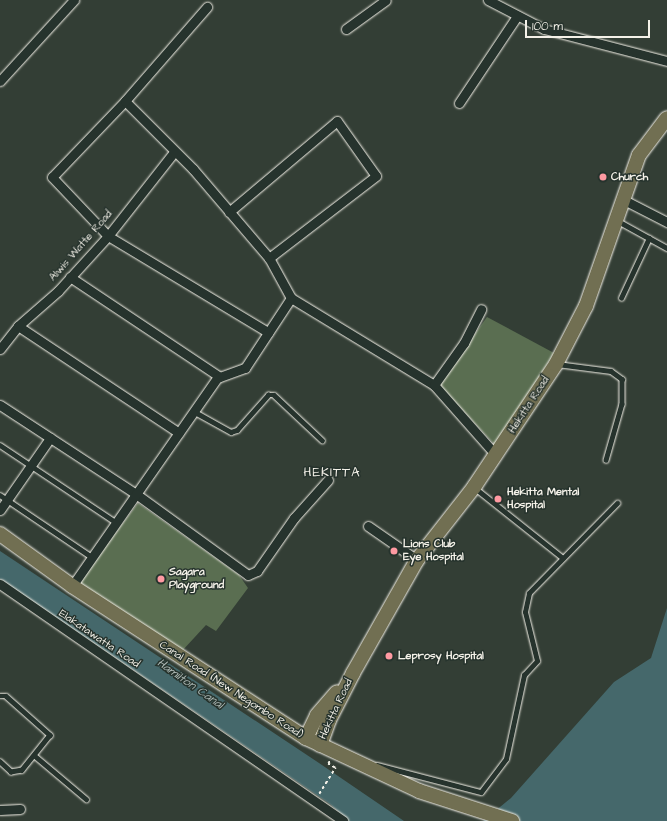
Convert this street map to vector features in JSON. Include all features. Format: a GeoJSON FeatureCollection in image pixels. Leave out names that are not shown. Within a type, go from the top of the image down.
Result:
{"type":"FeatureCollection","features":[{"type":"Feature","properties":{"kind":"main road","name":"Hekitta Road"},"geometry":{"type":"LineString","coordinates":[[320,745],[329,720],[353,673],[417,560],[474,487],[556,364],[586,306],[616,221],[622,199],[639,155],[667,118]]}},
{"type":"Feature","properties":{"kind":"main road","name":"Canal Road (New Negombo Road)"},"geometry":{"type":"LineString","coordinates":[[0,534],[72,586],[306,738],[425,793],[512,821]]}},
{"type":"Feature","properties":{"kind":"main road","name":"Hekitta Road"},"geometry":{"type":"LineString","coordinates":[[306,738],[317,715],[353,673]]}},
{"type":"Feature","properties":{"kind":"street"},"geometry":{"type":"LineString","coordinates":[[0,81],[74,0]]}},
{"type":"Feature","properties":{"kind":"street"},"geometry":{"type":"LineString","coordinates":[[346,29],[386,0]]}},
{"type":"Feature","properties":{"kind":"street"},"geometry":{"type":"LineString","coordinates":[[488,0],[544,29],[667,61]]}},
{"type":"Feature","properties":{"kind":"street"},"geometry":{"type":"LineString","coordinates":[[207,6],[125,101],[52,177],[108,236],[268,332]]}},
{"type":"Feature","properties":{"kind":"street"},"geometry":{"type":"LineString","coordinates":[[459,103],[517,16]]}},
{"type":"Feature","properties":{"kind":"street"},"geometry":{"type":"LineString","coordinates":[[125,101],[174,152],[193,169],[268,258],[291,298],[434,385],[496,455]]}},
{"type":"Feature","properties":{"kind":"street"},"geometry":{"type":"LineString","coordinates":[[229,212],[337,121],[376,176],[268,258]]}},
{"type":"Feature","properties":{"kind":"street","name":"Alwis Watte Road"},"geometry":{"type":"LineString","coordinates":[[0,349],[18,326],[70,277],[108,236],[174,152]]}},
{"type":"Feature","properties":{"kind":"street"},"geometry":{"type":"LineString","coordinates":[[622,199],[667,222]]}},
{"type":"Feature","properties":{"kind":"street"},"geometry":{"type":"LineString","coordinates":[[70,277],[220,377]]}},
{"type":"Feature","properties":{"kind":"street"},"geometry":{"type":"LineString","coordinates":[[72,586],[220,377],[245,368],[291,298]]}},
{"type":"Feature","properties":{"kind":"street"},"geometry":{"type":"LineString","coordinates":[[434,385],[464,343],[481,309]]}},
{"type":"Feature","properties":{"kind":"street"},"geometry":{"type":"LineString","coordinates":[[18,326],[179,433]]}},
{"type":"Feature","properties":{"kind":"street"},"geometry":{"type":"LineString","coordinates":[[0,405],[136,494],[248,575],[257,571],[294,518],[328,480]]}},
{"type":"Feature","properties":{"kind":"street"},"geometry":{"type":"LineString","coordinates":[[0,510],[4,498],[31,466],[50,438]]}},
{"type":"Feature","properties":{"kind":"street"},"geometry":{"type":"LineString","coordinates":[[368,526],[417,560]]}},
{"type":"Feature","properties":{"kind":"street","name":"Elakatawatta Road"},"geometry":{"type":"LineString","coordinates":[[0,584],[343,821]]}},
{"type":"Feature","properties":{"kind":"street"},"geometry":{"type":"LineString","coordinates":[[0,810],[20,809]]}},
{"type":"Feature","properties":{"kind":"lane"},"geometry":{"type":"LineString","coordinates":[[616,221],[667,248]]}},
{"type":"Feature","properties":{"kind":"lane"},"geometry":{"type":"LineString","coordinates":[[621,298],[649,238]]}},
{"type":"Feature","properties":{"kind":"lane"},"geometry":{"type":"LineString","coordinates":[[556,364],[611,371],[622,379],[622,404],[606,460]]}},
{"type":"Feature","properties":{"kind":"lane"},"geometry":{"type":"LineString","coordinates":[[195,412],[231,432],[237,430],[268,396],[274,395],[322,440]]}},
{"type":"Feature","properties":{"kind":"lane"},"geometry":{"type":"LineString","coordinates":[[0,446],[117,523]]}},
{"type":"Feature","properties":{"kind":"lane"},"geometry":{"type":"LineString","coordinates":[[474,487],[563,558]]}},
{"type":"Feature","properties":{"kind":"lane"},"geometry":{"type":"LineString","coordinates":[[4,498],[92,556]]}},
{"type":"Feature","properties":{"kind":"lane"},"geometry":{"type":"LineString","coordinates":[[360,764],[381,766],[481,792],[506,759],[524,675],[537,661],[525,612],[529,593],[617,502]]}},
{"type":"Feature","properties":{"kind":"lane"},"geometry":{"type":"LineString","coordinates":[[0,696],[6,696],[49,733],[49,738],[25,768],[15,772],[0,762]]}},
{"type":"Feature","properties":{"kind":"lane"},"geometry":{"type":"LineString","coordinates":[[35,756],[86,799]]}},
{"type":"Feature","properties":{"kind":"path"},"geometry":{"type":"LineString","coordinates":[[317,797],[335,768],[328,764]]}},
{"type":"Feature","properties":{"kind":"green space"},"geometry":{"type":"Polygon","coordinates":[[[487,317],[554,353],[496,446],[442,388],[440,382],[487,317]]]}},
{"type":"Feature","properties":{"kind":"green space","name":"Sagara Playground"},"geometry":{"type":"Polygon","coordinates":[[[138,503],[239,575],[248,588],[216,631],[206,625],[182,651],[78,583],[138,503]]]}},
{"type":"Feature","properties":{"kind":"water","name":"Hamilton Canal"},"geometry":{"type":"Polygon","coordinates":[[[0,551],[404,821],[349,821],[330,804],[0,579],[0,551]]]}},
{"type":"Feature","properties":{"kind":"water"},"geometry":{"type":"Polygon","coordinates":[[[667,608],[667,821],[483,821],[511,798],[614,682],[651,658],[667,608]]]}},
{"type":"Feature","properties":{"kind":"place","name":"Church"},"geometry":{"type":"Point","coordinates":[603,177]}},
{"type":"Feature","properties":{"kind":"place","name":"Hekitta Mental Hospital"},"geometry":{"type":"Point","coordinates":[498,499]}},
{"type":"Feature","properties":{"kind":"place","name":"Lions Club Eye Hospital"},"geometry":{"type":"Point","coordinates":[394,551]}},
{"type":"Feature","properties":{"kind":"place","name":"Sagara Playground"},"geometry":{"type":"Point","coordinates":[161,579]}},
{"type":"Feature","properties":{"kind":"place","name":"Leprosy Hospital"},"geometry":{"type":"Point","coordinates":[389,656]}},
{"type":"Feature","properties":{"kind":"district","name":"HEKITTA"},"geometry":{"type":"Point","coordinates":[332,472]}}]}
